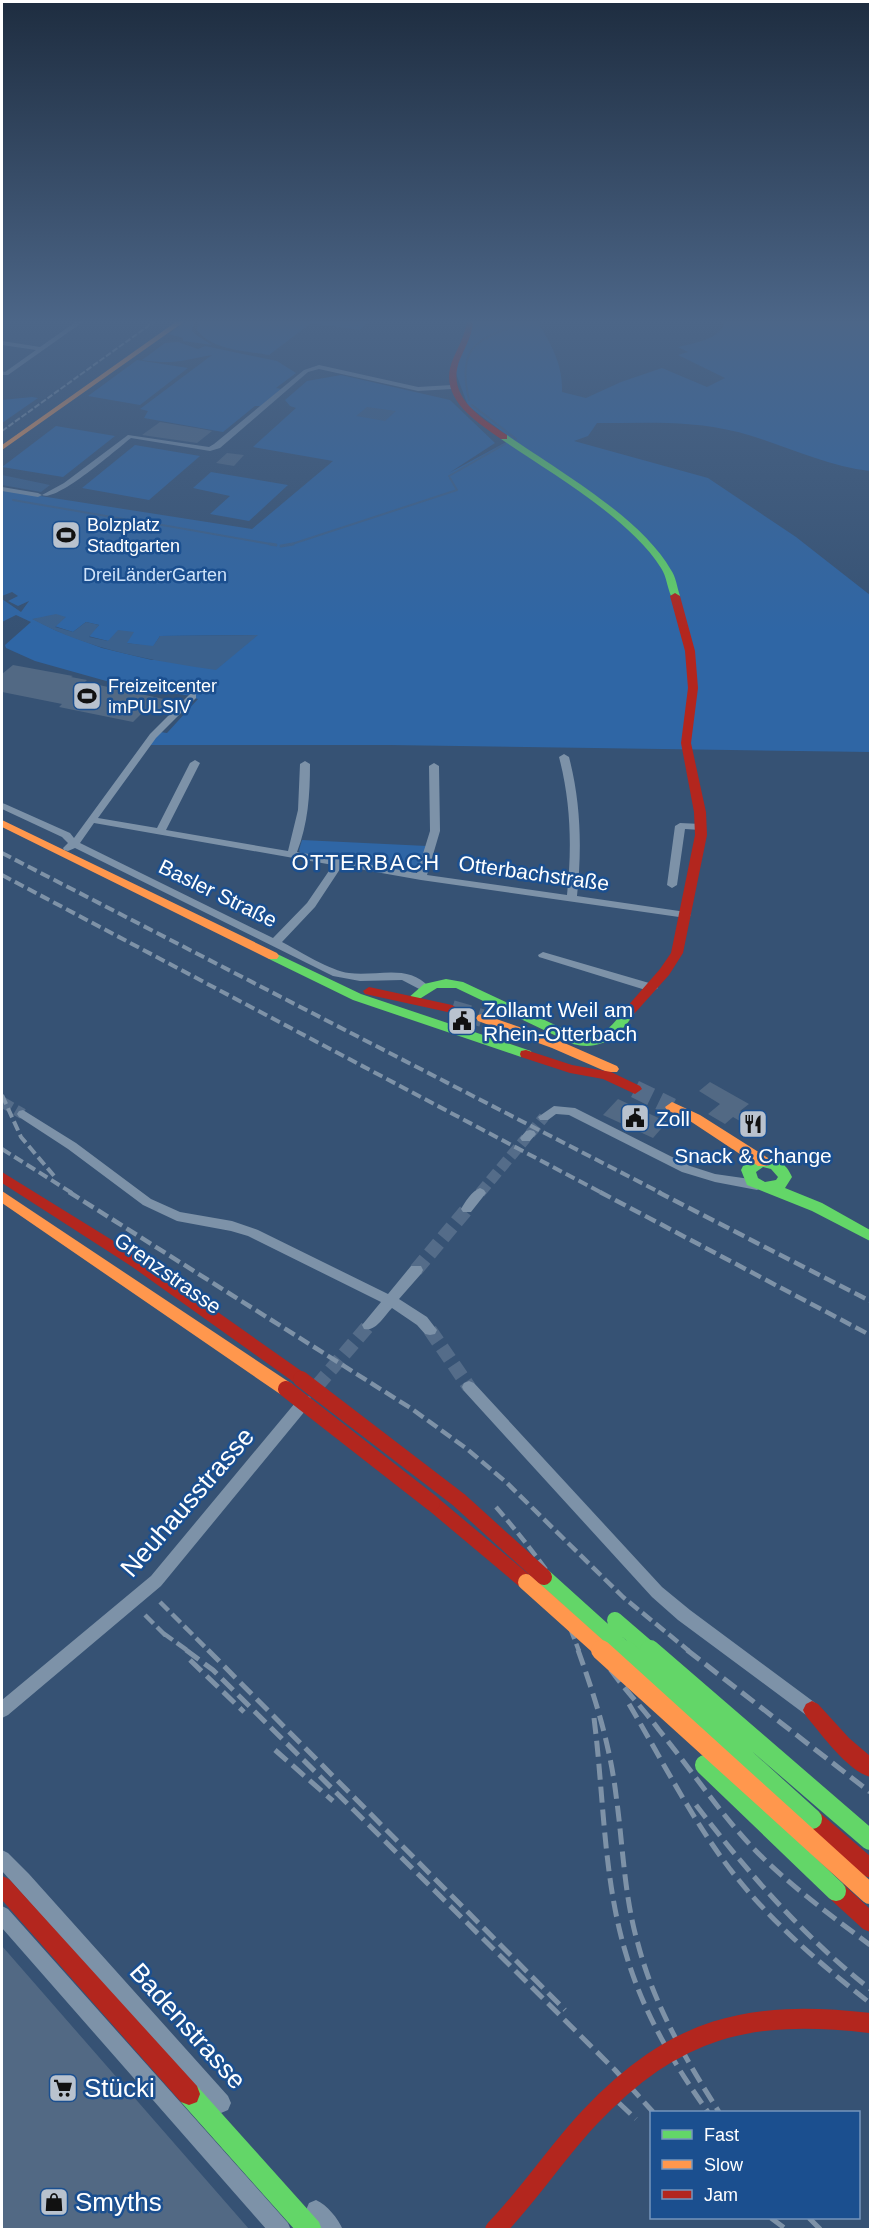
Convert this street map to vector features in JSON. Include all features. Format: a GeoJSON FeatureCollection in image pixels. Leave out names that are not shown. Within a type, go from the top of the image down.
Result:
{"type":"FeatureCollection","features":[{"type":"Feature","properties":{"kind":"main road"},"geometry":{"type":"LineString","coordinates":[[2,448],[37,423]]}},
{"type":"Feature","properties":{"kind":"main road"},"geometry":{"type":"LineString","coordinates":[[404,1013],[423,987],[444,982],[467,987],[556,1031],[592,1044],[601,1042],[613,1034],[652,988],[677,953],[701,827],[686,743],[693,688],[690,651],[668,571],[662,560],[639,537],[577,488],[485,423]]}},
{"type":"Feature","properties":{"kind":"main road"},"geometry":{"type":"LineString","coordinates":[[2,823],[68,848],[357,997],[573,1070],[608,1072]]}},
{"type":"Feature","properties":{"kind":"main road"},"geometry":{"type":"LineString","coordinates":[[329,982],[452,1009]]}},
{"type":"Feature","properties":{"kind":"main road"},"geometry":{"type":"LineString","coordinates":[[482,1018],[557,1045],[638,1085]]}},
{"type":"Feature","properties":{"kind":"main road"},"geometry":{"type":"LineString","coordinates":[[675,1104],[731,1143],[763,1162],[779,1167],[784,1179],[817,1207]]}},
{"type":"Feature","properties":{"kind":"main road"},"geometry":{"type":"LineString","coordinates":[[731,1143],[749,1170],[750,1180],[817,1207],[870,1236]]}},
{"type":"Feature","properties":{"kind":"main road"},"geometry":{"type":"LineString","coordinates":[[749,1170],[763,1162]]}},
{"type":"Feature","properties":{"kind":"main road"},"geometry":{"type":"LineString","coordinates":[[2,1177],[136,1262],[353,1417],[459,1500],[812,1819],[870,1868]]}},
{"type":"Feature","properties":{"kind":"main road"},"geometry":{"type":"LineString","coordinates":[[764,1186],[778,1186],[784,1179]]}},
{"type":"Feature","properties":{"kind":"main road"},"geometry":{"type":"LineString","coordinates":[[2,1196],[286,1389],[432,1503],[526,1582],[870,1894]]}},
{"type":"Feature","properties":{"kind":"main road"},"geometry":{"type":"LineString","coordinates":[[528,1561],[557,1574],[588,1597]]}},
{"type":"Feature","properties":{"kind":"main road"},"geometry":{"type":"LineString","coordinates":[[526,1582],[550,1615],[681,1741]]}},
{"type":"Feature","properties":{"kind":"main road"},"geometry":{"type":"LineString","coordinates":[[604,1611],[870,1840]]}},
{"type":"Feature","properties":{"kind":"main road"},"geometry":{"type":"LineString","coordinates":[[812,1710],[842,1744],[870,1768]]}},
{"type":"Feature","properties":{"kind":"main road"},"geometry":{"type":"LineString","coordinates":[[698,1758],[870,1922]]}},
{"type":"Feature","properties":{"kind":"main road"},"geometry":{"type":"LineString","coordinates":[[2,1886],[311,2229]]}},
{"type":"Feature","properties":{"kind":"main road"},"geometry":{"type":"LineString","coordinates":[[495,2229],[612,2092],[639,2070],[671,2049],[718,2028],[779,2015],[826,2016],[870,2023]]}},
{"type":"Feature","properties":{"kind":"street"},"geometry":{"type":"LineString","coordinates":[[2,489],[42,495],[67,485],[130,435],[210,450],[244,423]]}},
{"type":"Feature","properties":{"kind":"street"},"geometry":{"type":"LineString","coordinates":[[68,848],[92,820],[153,736],[193,696]]}},
{"type":"Feature","properties":{"kind":"street"},"geometry":{"type":"LineString","coordinates":[[564,757],[570,778],[576,820],[577,852],[572,899]]}},
{"type":"Feature","properties":{"kind":"street"},"geometry":{"type":"LineString","coordinates":[[160,832],[195,763]]}},
{"type":"Feature","properties":{"kind":"street"},"geometry":{"type":"LineString","coordinates":[[291,855],[301,829],[305,796],[305,764]]}},
{"type":"Feature","properties":{"kind":"street"},"geometry":{"type":"LineString","coordinates":[[420,877],[435,831],[435,766]]}},
{"type":"Feature","properties":{"kind":"street","name":"Basler Straße"},"geometry":{"type":"LineString","coordinates":[[2,806],[66,835],[68,848],[347,978],[403,975],[411,977],[423,987]]}},
{"type":"Feature","properties":{"kind":"street","name":"Otterbachstraße"},"geometry":{"type":"LineString","coordinates":[[92,820],[420,877],[686,915]]}},
{"type":"Feature","properties":{"kind":"street"},"geometry":{"type":"LineString","coordinates":[[672,885],[680,826],[701,827]]}},
{"type":"Feature","properties":{"kind":"street"},"geometry":{"type":"LineString","coordinates":[[275,943],[311,905],[339,863]]}},
{"type":"Feature","properties":{"kind":"street"},"geometry":{"type":"LineString","coordinates":[[543,955],[652,988]]}},
{"type":"Feature","properties":{"kind":"street"},"geometry":{"type":"LineString","coordinates":[[544,1117],[554,1110],[571,1111],[698,1174],[764,1186]]}},
{"type":"Feature","properties":{"kind":"street"},"geometry":{"type":"LineString","coordinates":[[23,1114],[72,1146],[147,1202],[177,1216],[219,1223],[253,1233],[414,1315],[430,1330]]}},
{"type":"Feature","properties":{"kind":"street"},"geometry":{"type":"LineString","coordinates":[[723,1180],[749,1170]]}},
{"type":"Feature","properties":{"kind":"street","name":"Grenzstrasse"},"geometry":{"type":"LineString","coordinates":[[2,1187],[61,1224],[275,1372],[307,1399]]}},
{"type":"Feature","properties":{"kind":"street"},"geometry":{"type":"LineString","coordinates":[[467,1209],[480,1193]]}},
{"type":"Feature","properties":{"kind":"street"},"geometry":{"type":"LineString","coordinates":[[369,1325],[416,1270]]}},
{"type":"Feature","properties":{"kind":"street","name":"Neuhausstrasse"},"geometry":{"type":"LineString","coordinates":[[2,1710],[156,1581],[317,1386]]}},
{"type":"Feature","properties":{"kind":"street"},"geometry":{"type":"LineString","coordinates":[[469,1387],[652,1588],[684,1615],[812,1710]]}},
{"type":"Feature","properties":{"kind":"street","name":"Badenstrasse"},"geometry":{"type":"LineString","coordinates":[[2,1859],[333,2229]]}},
{"type":"Feature","properties":{"kind":"street"},"geometry":{"type":"LineString","coordinates":[[2,1915],[281,2229]]}},
{"type":"Feature","properties":{"kind":"green space"},"geometry":{"type":"Polygon","coordinates":[[[173,423],[234,423],[223,432],[173,423]]]}},
{"type":"Feature","properties":{"kind":"green space","name":"DreiLänderGarten"},"geometry":{"type":"Polygon","coordinates":[[[279,423],[474,423],[495,443],[449,473],[512,439],[491,423],[597,423],[588,436],[574,441],[708,478],[796,537],[870,595],[870,752],[390,745],[150,745],[160,732],[167,733],[198,699],[192,696],[124,686],[35,661],[6,648],[5,645],[31,622],[16,615],[2,622],[2,599],[21,612],[29,601],[18,606],[8,601],[18,596],[12,592],[2,596],[2,490],[252,529],[333,461],[253,447],[279,423]],[[65,617],[33,619],[102,648],[152,660],[257,635],[160,636],[153,647],[126,643],[133,632],[108,641],[88,636],[99,625],[86,622],[73,632],[54,626],[65,617]]]}},
{"type":"Feature","properties":{"kind":"green space"},"geometry":{"type":"Polygon","coordinates":[[[669,423],[870,423],[870,471],[820,460],[738,432],[669,423]]]}},
{"type":"Feature","properties":{"kind":"green space"},"geometry":{"type":"Polygon","coordinates":[[[56,426],[115,436],[63,477],[2,467],[56,426]]]}},
{"type":"Feature","properties":{"kind":"green space"},"geometry":{"type":"Polygon","coordinates":[[[135,445],[200,456],[149,500],[82,488],[135,445]]]}},
{"type":"Feature","properties":{"kind":"green space"},"geometry":{"type":"Polygon","coordinates":[[[211,472],[288,485],[249,521],[210,514],[230,496],[193,488],[211,472]]]}},
{"type":"Feature","properties":{"kind":"green space"},"geometry":{"type":"Polygon","coordinates":[[[302,840],[427,846],[418,871],[415,873],[300,853],[302,840]]]}},
{"type":"Feature","properties":{"kind":"shaded area"},"geometry":{"type":"Polygon","coordinates":[[[2,475],[50,485],[41,492],[2,485],[2,475]]]}},
{"type":"Feature","properties":{"kind":"shaded area"},"geometry":{"type":"Polygon","coordinates":[[[56,614],[66,617],[55,627],[73,632],[86,622],[99,625],[89,637],[108,641],[118,630],[134,632],[127,643],[153,646],[160,636],[258,635],[216,670],[122,653],[76,639],[32,619],[56,614]]]}},
{"type":"Feature","properties":{"kind":"building"},"geometry":{"type":"Polygon","coordinates":[[[158,423],[212,431],[197,443],[142,435],[158,423]]]}},
{"type":"Feature","properties":{"kind":"building"},"geometry":{"type":"Polygon","coordinates":[[[227,453],[244,455],[234,466],[216,463],[227,453]]]}},
{"type":"Feature","properties":{"kind":"building","name":"Freizeitcenter imPULSIV"},"geometry":{"type":"Polygon","coordinates":[[[13,665],[73,676],[71,677],[87,680],[85,682],[173,701],[160,714],[144,711],[133,722],[59,707],[62,704],[2,692],[2,674],[13,665]]]}},
{"type":"Feature","properties":{"kind":"building"},"geometry":{"type":"Polygon","coordinates":[[[710,1082],[749,1104],[740,1111],[764,1125],[757,1131],[733,1117],[725,1124],[708,1114],[720,1104],[699,1091],[710,1082]]]}},
{"type":"Feature","properties":{"kind":"building","name":"Zoll"},"geometry":{"type":"Polygon","coordinates":[[[618,1099],[667,1122],[653,1138],[603,1115],[618,1099]]]}},
{"type":"Feature","properties":{"kind":"building","name":"Stücki"},"geometry":{"type":"Polygon","coordinates":[[[2,1946],[249,2229],[2,2229],[2,1946]]]}},
{"type":"Feature","properties":{"kind":"waterway"},"geometry":{"type":"LineString","coordinates":[[495,423],[516,439]]}},
{"type":"Feature","properties":{"kind":"waterway"},"geometry":{"type":"LineString","coordinates":[[449,476],[505,444]]}},
{"type":"Feature","properties":{"kind":"waterway"},"geometry":{"type":"LineString","coordinates":[[291,544],[457,490],[450,478]]}},
{"type":"Feature","properties":{"kind":"waterway"},"geometry":{"type":"LineString","coordinates":[[13,500],[135,521]]}},
{"type":"Feature","properties":{"kind":"waterway"},"geometry":{"type":"LineString","coordinates":[[145,522],[276,545],[270,544]]}},
{"type":"Feature","properties":{"kind":"waterway"},"geometry":{"type":"LineString","coordinates":[[281,546],[291,544]]}},
{"type":"Feature","properties":{"kind":"tunnel"},"geometry":{"type":"LineString","coordinates":[[452,1009],[482,1018]]}},
{"type":"Feature","properties":{"kind":"tunnel"},"geometry":{"type":"LineString","coordinates":[[635,1089],[672,1107]]}},
{"type":"Feature","properties":{"kind":"tunnel"},"geometry":{"type":"LineString","coordinates":[[2,1102],[23,1114]]}},
{"type":"Feature","properties":{"kind":"tunnel"},"geometry":{"type":"LineString","coordinates":[[530,1134],[544,1117]]}},
{"type":"Feature","properties":{"kind":"tunnel"},"geometry":{"type":"LineString","coordinates":[[480,1193],[526,1138]]}},
{"type":"Feature","properties":{"kind":"tunnel"},"geometry":{"type":"LineString","coordinates":[[416,1270],[467,1209]]}},
{"type":"Feature","properties":{"kind":"tunnel"},"geometry":{"type":"LineString","coordinates":[[317,1386],[369,1325]]}},
{"type":"Feature","properties":{"kind":"tunnel"},"geometry":{"type":"LineString","coordinates":[[430,1330],[469,1387]]}},
{"type":"Feature","properties":{"kind":"railway"},"geometry":{"type":"LineString","coordinates":[[2,431],[13,423]]}},
{"type":"Feature","properties":{"kind":"railway"},"geometry":{"type":"LineString","coordinates":[[2,853],[661,1193]]}},
{"type":"Feature","properties":{"kind":"railway"},"geometry":{"type":"LineString","coordinates":[[2,875],[602,1193]]}},
{"type":"Feature","properties":{"kind":"railway"},"geometry":{"type":"LineString","coordinates":[[2,1095],[21,1137],[55,1177]]}},
{"type":"Feature","properties":{"kind":"railway"},"geometry":{"type":"LineString","coordinates":[[2,1149],[72,1193]]}},
{"type":"Feature","properties":{"kind":"railway"},"geometry":{"type":"LineString","coordinates":[[69,1192],[412,1409],[467,1449],[507,1483],[623,1597],[689,1651]]}},
{"type":"Feature","properties":{"kind":"railway"},"geometry":{"type":"LineString","coordinates":[[600,1192],[870,1335]]}},
{"type":"Feature","properties":{"kind":"railway"},"geometry":{"type":"LineString","coordinates":[[658,1192],[870,1301]]}},
{"type":"Feature","properties":{"kind":"railway"},"geometry":{"type":"LineString","coordinates":[[496,1507],[551,1576],[599,1651]]}},
{"type":"Feature","properties":{"kind":"railway"},"geometry":{"type":"LineString","coordinates":[[160,1602],[208,1650]]}},
{"type":"Feature","properties":{"kind":"railway"},"geometry":{"type":"LineString","coordinates":[[564,1612],[579,1651]]}},
{"type":"Feature","properties":{"kind":"railway"},"geometry":{"type":"LineString","coordinates":[[145,1615],[163,1633]]}},
{"type":"Feature","properties":{"kind":"railway"},"geometry":{"type":"LineString","coordinates":[[163,1633],[188,1651]]}},
{"type":"Feature","properties":{"kind":"railway"},"geometry":{"type":"LineString","coordinates":[[163,1633],[169,1639]]}},
{"type":"Feature","properties":{"kind":"railway"},"geometry":{"type":"LineString","coordinates":[[186,1650],[213,1670],[615,2070],[652,2111]]}},
{"type":"Feature","properties":{"kind":"railway"},"geometry":{"type":"LineString","coordinates":[[208,1650],[565,2010]]}},
{"type":"Feature","properties":{"kind":"railway"},"geometry":{"type":"LineString","coordinates":[[578,1650],[596,1703],[610,1758],[633,1926],[645,1967],[672,2031],[718,2111]]}},
{"type":"Feature","properties":{"kind":"railway"},"geometry":{"type":"LineString","coordinates":[[598,1650],[619,1681],[749,1843],[802,1892],[870,1945]]}},
{"type":"Feature","properties":{"kind":"railway"},"geometry":{"type":"LineString","coordinates":[[687,1650],[870,1792]]}},
{"type":"Feature","properties":{"kind":"railway"},"geometry":{"type":"LineString","coordinates":[[190,1660],[244,1712]]}},
{"type":"Feature","properties":{"kind":"railway"},"geometry":{"type":"LineString","coordinates":[[629,1704],[696,1820],[737,1878],[790,1935],[870,2003]]}},
{"type":"Feature","properties":{"kind":"railway"},"geometry":{"type":"LineString","coordinates":[[594,1718],[608,1866],[618,1925],[626,1954],[650,2017],[683,2075],[707,2111]]}},
{"type":"Feature","properties":{"kind":"railway"},"geometry":{"type":"LineString","coordinates":[[275,1750],[333,1801]]}},
{"type":"Feature","properties":{"kind":"railway"},"geometry":{"type":"LineString","coordinates":[[696,1805],[777,1903],[845,1969],[870,1989]]}},
{"type":"Feature","properties":{"kind":"railway"},"geometry":{"type":"LineString","coordinates":[[619,2103],[636,2119]]}},
{"type":"Feature","properties":{"kind":"railway"},"geometry":{"type":"LineString","coordinates":[[772,2219],[787,2230]]}},
{"type":"Feature","properties":{"kind":"railway"},"geometry":{"type":"LineString","coordinates":[[810,2219],[821,2230]]}},
{"type":"Feature","properties":{"kind":"traffic: fast"},"geometry":{"type":"LineString","coordinates":[[504,437],[593,499],[639,536],[667,570],[675,596]]}},
{"type":"Feature","properties":{"kind":"traffic: fast"},"geometry":{"type":"LineString","coordinates":[[273,956],[357,997],[526,1054]]}},
{"type":"Feature","properties":{"kind":"traffic: fast"},"geometry":{"type":"LineString","coordinates":[[413,999],[423,990],[434,985],[446,983],[459,985],[578,1041],[588,1042],[596,1042],[608,1036],[630,1011]]}},
{"type":"Feature","properties":{"kind":"traffic: fast"},"geometry":{"type":"LineString","coordinates":[[760,1162],[772,1164],[781,1170],[785,1177],[781,1184],[764,1187],[752,1181],[748,1170],[760,1162]]}},
{"type":"Feature","properties":{"kind":"traffic: fast"},"geometry":{"type":"LineString","coordinates":[[771,1188],[817,1207],[870,1236]]}},
{"type":"Feature","properties":{"kind":"traffic: fast"},"geometry":{"type":"LineString","coordinates":[[544,1577],[812,1819]]}},
{"type":"Feature","properties":{"kind":"traffic: fast"},"geometry":{"type":"LineString","coordinates":[[615,1620],[870,1840]]}},
{"type":"Feature","properties":{"kind":"traffic: fast"},"geometry":{"type":"LineString","coordinates":[[705,1765],[836,1891]]}},
{"type":"Feature","properties":{"kind":"traffic: fast"},"geometry":{"type":"LineString","coordinates":[[189,2094],[311,2230]]}},
{"type":"Feature","properties":{"kind":"traffic: slow"},"geometry":{"type":"LineString","coordinates":[[2,448],[37,423]]}},
{"type":"Feature","properties":{"kind":"traffic: slow"},"geometry":{"type":"LineString","coordinates":[[2,823],[273,956]]}},
{"type":"Feature","properties":{"kind":"traffic: slow"},"geometry":{"type":"LineString","coordinates":[[482,1018],[557,1045],[612,1069]]}},
{"type":"Feature","properties":{"kind":"traffic: slow"},"geometry":{"type":"LineString","coordinates":[[672,1107],[695,1118],[763,1162]]}},
{"type":"Feature","properties":{"kind":"traffic: slow"},"geometry":{"type":"LineString","coordinates":[[2,1196],[286,1389]]}},
{"type":"Feature","properties":{"kind":"traffic: slow"},"geometry":{"type":"LineString","coordinates":[[526,1582],[870,1894]]}},
{"type":"Feature","properties":{"kind":"traffic: jam"},"geometry":{"type":"LineString","coordinates":[[484,423],[504,437]]}},
{"type":"Feature","properties":{"kind":"traffic: jam"},"geometry":{"type":"LineString","coordinates":[[630,1011],[665,972],[677,953],[701,835],[700,812],[686,743],[693,688],[690,651],[675,596]]}},
{"type":"Feature","properties":{"kind":"traffic: jam"},"geometry":{"type":"LineString","coordinates":[[369,991],[452,1009]]}},
{"type":"Feature","properties":{"kind":"traffic: jam"},"geometry":{"type":"LineString","coordinates":[[526,1054],[570,1069],[606,1075],[635,1089]]}},
{"type":"Feature","properties":{"kind":"traffic: jam"},"geometry":{"type":"LineString","coordinates":[[2,1177],[136,1262],[301,1379]]}},
{"type":"Feature","properties":{"kind":"traffic: jam"},"geometry":{"type":"LineString","coordinates":[[301,1379],[459,1500],[544,1577]]}},
{"type":"Feature","properties":{"kind":"traffic: jam"},"geometry":{"type":"LineString","coordinates":[[286,1389],[432,1503]]}},
{"type":"Feature","properties":{"kind":"traffic: jam"},"geometry":{"type":"LineString","coordinates":[[432,1503],[526,1582]]}},
{"type":"Feature","properties":{"kind":"traffic: jam"},"geometry":{"type":"LineString","coordinates":[[812,1710],[842,1744],[870,1768]]}},
{"type":"Feature","properties":{"kind":"traffic: jam"},"geometry":{"type":"LineString","coordinates":[[812,1819],[870,1868]]}},
{"type":"Feature","properties":{"kind":"traffic: jam"},"geometry":{"type":"LineString","coordinates":[[2,1886],[189,2094]]}},
{"type":"Feature","properties":{"kind":"traffic: jam"},"geometry":{"type":"LineString","coordinates":[[836,1891],[870,1922]]}},
{"type":"Feature","properties":{"kind":"traffic: jam"},"geometry":{"type":"LineString","coordinates":[[495,2230],[589,2118],[620,2088],[651,2063],[683,2044],[716,2030],[751,2021],[788,2017],[828,2018],[870,2023]]}},
{"type":"Feature","properties":{"kind":"place","name":"Bolzplatz Stadtgarten"},"geometry":{"type":"Point","coordinates":[66,535]}},
{"type":"Feature","properties":{"kind":"place","name":"Freizeitcenter imPULSIV"},"geometry":{"type":"Point","coordinates":[87,696]}},
{"type":"Feature","properties":{"kind":"place","name":"Zollamt Weil am Rhein-Otterbach"},"geometry":{"type":"Point","coordinates":[462,1021]}},
{"type":"Feature","properties":{"kind":"place","name":"Zoll"},"geometry":{"type":"Point","coordinates":[635,1118]}},
{"type":"Feature","properties":{"kind":"place","name":"Snack & Change"},"geometry":{"type":"Point","coordinates":[753,1124]}},
{"type":"Feature","properties":{"kind":"place","name":"Stücki"},"geometry":{"type":"Point","coordinates":[63,2088]}},
{"type":"Feature","properties":{"kind":"place","name":"Smyths"},"geometry":{"type":"Point","coordinates":[54,2202]}},
{"type":"Feature","properties":{"kind":"district","name":"OTTERBACH"},"geometry":{"type":"Point","coordinates":[366,862]}}]}
